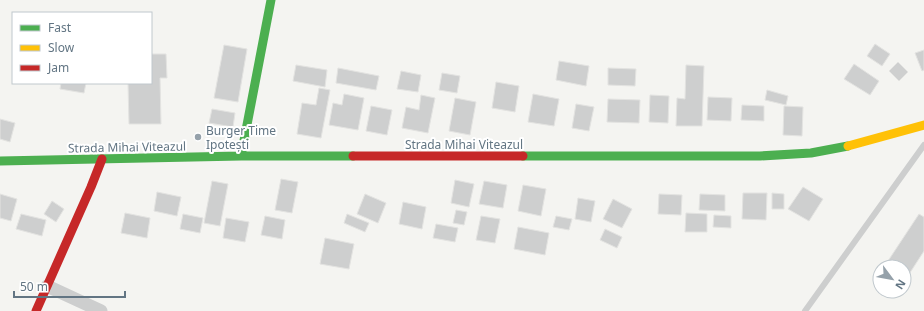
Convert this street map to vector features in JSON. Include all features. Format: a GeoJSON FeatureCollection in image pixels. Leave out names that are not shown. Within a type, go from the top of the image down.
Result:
{"type":"FeatureCollection","features":[{"type":"Feature","properties":{"kind":"main road"},"geometry":{"type":"LineString","coordinates":[[241,156],[271,0]]}},
{"type":"Feature","properties":{"kind":"main road","name":"Strada Mihai Viteazul"},"geometry":{"type":"LineString","coordinates":[[0,161],[241,156],[760,156],[827,151],[876,140],[924,125]]}},
{"type":"Feature","properties":{"kind":"main road"},"geometry":{"type":"LineString","coordinates":[[36,311],[91,188],[102,159]]}},
{"type":"Feature","properties":{"kind":"street"},"geometry":{"type":"LineString","coordinates":[[47,286],[101,311]]}},
{"type":"Feature","properties":{"kind":"lane"},"geometry":{"type":"LineString","coordinates":[[805,311],[924,145]]}},
{"type":"Feature","properties":{"kind":"building"},"geometry":{"type":"Polygon","coordinates":[[[875,44],[890,54],[882,66],[867,56],[875,44]]]}},
{"type":"Feature","properties":{"kind":"building"},"geometry":{"type":"Polygon","coordinates":[[[224,45],[247,49],[238,102],[214,98],[224,45]]]}},
{"type":"Feature","properties":{"kind":"building"},"geometry":{"type":"Polygon","coordinates":[[[924,50],[924,70],[922,71],[915,53],[924,50]]]}},
{"type":"Feature","properties":{"kind":"building"},"geometry":{"type":"Polygon","coordinates":[[[152,54],[166,54],[167,78],[160,78],[161,124],[129,124],[128,84],[152,84],[152,54]]]}},
{"type":"Feature","properties":{"kind":"building"},"geometry":{"type":"Polygon","coordinates":[[[559,61],[589,66],[586,86],[556,80],[559,61]]]}},
{"type":"Feature","properties":{"kind":"building"},"geometry":{"type":"Polygon","coordinates":[[[898,62],[908,72],[899,81],[889,71],[898,62]]]}},
{"type":"Feature","properties":{"kind":"building"},"geometry":{"type":"Polygon","coordinates":[[[854,64],[879,81],[870,95],[844,79],[854,64]]]}},
{"type":"Feature","properties":{"kind":"building"},"geometry":{"type":"Polygon","coordinates":[[[296,65],[327,70],[325,87],[293,81],[296,65]]]}},
{"type":"Feature","properties":{"kind":"building"},"geometry":{"type":"Polygon","coordinates":[[[686,65],[704,66],[702,126],[676,126],[677,98],[685,99],[686,65]]]}},
{"type":"Feature","properties":{"kind":"building"},"geometry":{"type":"Polygon","coordinates":[[[338,68],[379,76],[376,90],[336,83],[338,68]]]}},
{"type":"Feature","properties":{"kind":"building"},"geometry":{"type":"Polygon","coordinates":[[[608,68],[636,69],[635,86],[608,85],[608,68]]]}},
{"type":"Feature","properties":{"kind":"building"},"geometry":{"type":"Polygon","coordinates":[[[401,71],[421,75],[418,92],[397,89],[401,71]]]}},
{"type":"Feature","properties":{"kind":"building"},"geometry":{"type":"Polygon","coordinates":[[[442,73],[460,76],[457,93],[439,90],[442,73]]]}},
{"type":"Feature","properties":{"kind":"building"},"geometry":{"type":"Polygon","coordinates":[[[496,82],[519,86],[515,112],[492,108],[496,82]]]}},
{"type":"Feature","properties":{"kind":"building"},"geometry":{"type":"Polygon","coordinates":[[[61,84],[86,84],[84,93],[60,89],[61,84]]]}},
{"type":"Feature","properties":{"kind":"building"},"geometry":{"type":"Polygon","coordinates":[[[319,88],[330,90],[321,138],[297,134],[302,103],[316,105],[319,88]]]}},
{"type":"Feature","properties":{"kind":"building"},"geometry":{"type":"Polygon","coordinates":[[[767,90],[788,96],[786,105],[765,100],[767,90]]]}},
{"type":"Feature","properties":{"kind":"building"},"geometry":{"type":"Polygon","coordinates":[[[344,94],[364,98],[358,130],[329,125],[333,103],[342,105],[344,94]]]}},
{"type":"Feature","properties":{"kind":"building"},"geometry":{"type":"Polygon","coordinates":[[[533,94],[559,99],[554,126],[528,122],[533,94]]]}},
{"type":"Feature","properties":{"kind":"building"},"geometry":{"type":"Polygon","coordinates":[[[421,95],[435,98],[428,133],[402,128],[406,107],[419,110],[421,95]]]}},
{"type":"Feature","properties":{"kind":"building"},"geometry":{"type":"Polygon","coordinates":[[[650,95],[669,96],[668,123],[649,122],[650,95]]]}},
{"type":"Feature","properties":{"kind":"building"},"geometry":{"type":"Polygon","coordinates":[[[708,97],[732,98],[731,121],[707,120],[708,97]]]}},
{"type":"Feature","properties":{"kind":"building"},"geometry":{"type":"Polygon","coordinates":[[[455,98],[476,102],[470,135],[449,131],[455,98]]]}},
{"type":"Feature","properties":{"kind":"building"},"geometry":{"type":"Polygon","coordinates":[[[608,99],[640,100],[639,123],[607,122],[608,99]]]}},
{"type":"Feature","properties":{"kind":"building"},"geometry":{"type":"Polygon","coordinates":[[[576,104],[594,107],[589,131],[572,128],[576,104]]]}},
{"type":"Feature","properties":{"kind":"building"},"geometry":{"type":"Polygon","coordinates":[[[742,105],[764,106],[764,121],[741,120],[742,105]]]}},
{"type":"Feature","properties":{"kind":"building"},"geometry":{"type":"Polygon","coordinates":[[[371,106],[392,110],[387,135],[366,131],[371,106]]]}},
{"type":"Feature","properties":{"kind":"building"},"geometry":{"type":"Polygon","coordinates":[[[784,106],[803,107],[802,136],[783,135],[784,106]]]}},
{"type":"Feature","properties":{"kind":"building"},"geometry":{"type":"Polygon","coordinates":[[[212,109],[235,113],[233,127],[209,123],[212,109]]]}},
{"type":"Feature","properties":{"kind":"building"},"geometry":{"type":"Polygon","coordinates":[[[0,119],[15,123],[10,142],[0,139],[0,119]]]}},
{"type":"Feature","properties":{"kind":"building"},"geometry":{"type":"Polygon","coordinates":[[[281,179],[298,182],[292,213],[275,210],[281,179]]]}},
{"type":"Feature","properties":{"kind":"building"},"geometry":{"type":"Polygon","coordinates":[[[455,180],[474,184],[469,207],[451,203],[455,180]]]}},
{"type":"Feature","properties":{"kind":"building"},"geometry":{"type":"Polygon","coordinates":[[[212,181],[228,184],[220,226],[204,223],[212,181]]]}},
{"type":"Feature","properties":{"kind":"building"},"geometry":{"type":"Polygon","coordinates":[[[484,181],[507,185],[503,208],[479,204],[484,181]]]}},
{"type":"Feature","properties":{"kind":"building"},"geometry":{"type":"Polygon","coordinates":[[[523,185],[546,189],[541,216],[518,211],[523,185]]]}},
{"type":"Feature","properties":{"kind":"building"},"geometry":{"type":"Polygon","coordinates":[[[803,187],[823,199],[809,221],[788,209],[803,187]]]}},
{"type":"Feature","properties":{"kind":"building"},"geometry":{"type":"Polygon","coordinates":[[[157,192],[181,197],[177,216],[154,211],[157,192]]]}},
{"type":"Feature","properties":{"kind":"building"},"geometry":{"type":"Polygon","coordinates":[[[743,193],[767,193],[766,220],[742,219],[743,193]]]}},
{"type":"Feature","properties":{"kind":"building"},"geometry":{"type":"Polygon","coordinates":[[[772,193],[784,194],[784,209],[772,209],[772,193]]]}},
{"type":"Feature","properties":{"kind":"building"},"geometry":{"type":"Polygon","coordinates":[[[0,194],[17,199],[11,221],[0,218],[0,194]]]}},
{"type":"Feature","properties":{"kind":"building"},"geometry":{"type":"Polygon","coordinates":[[[365,194],[386,203],[378,223],[357,214],[365,194]]]}},
{"type":"Feature","properties":{"kind":"building"},"geometry":{"type":"Polygon","coordinates":[[[659,194],[682,195],[681,215],[658,214],[659,194]]]}},
{"type":"Feature","properties":{"kind":"building"},"geometry":{"type":"Polygon","coordinates":[[[700,194],[725,195],[725,211],[699,210],[700,194]]]}},
{"type":"Feature","properties":{"kind":"building"},"geometry":{"type":"Polygon","coordinates":[[[578,198],[595,201],[591,222],[575,219],[578,198]]]}},
{"type":"Feature","properties":{"kind":"building"},"geometry":{"type":"Polygon","coordinates":[[[613,199],[632,209],[622,228],[603,219],[613,199]]]}},
{"type":"Feature","properties":{"kind":"building"},"geometry":{"type":"Polygon","coordinates":[[[52,201],[64,209],[56,222],[44,214],[52,201]]]}},
{"type":"Feature","properties":{"kind":"building"},"geometry":{"type":"Polygon","coordinates":[[[403,202],[426,207],[422,229],[399,224],[403,202]]]}},
{"type":"Feature","properties":{"kind":"building"},"geometry":{"type":"Polygon","coordinates":[[[456,210],[467,212],[464,225],[453,223],[456,210]]]}},
{"type":"Feature","properties":{"kind":"building"},"geometry":{"type":"Polygon","coordinates":[[[125,213],[150,218],[147,238],[121,233],[125,213]]]}},
{"type":"Feature","properties":{"kind":"building"},"geometry":{"type":"Polygon","coordinates":[[[686,213],[707,214],[707,232],[685,232],[686,213]]]}},
{"type":"Feature","properties":{"kind":"building"},"geometry":{"type":"Polygon","coordinates":[[[21,214],[46,220],[42,236],[16,229],[21,214]]]}},
{"type":"Feature","properties":{"kind":"building"},"geometry":{"type":"Polygon","coordinates":[[[183,214],[203,218],[200,233],[180,229],[183,214]]]}},
{"type":"Feature","properties":{"kind":"building"},"geometry":{"type":"Polygon","coordinates":[[[347,214],[369,223],[365,232],[344,223],[347,214]]]}},
{"type":"Feature","properties":{"kind":"building"},"geometry":{"type":"Polygon","coordinates":[[[919,214],[924,217],[924,251],[912,270],[912,259],[889,259],[919,214]]]}},
{"type":"Feature","properties":{"kind":"building"},"geometry":{"type":"Polygon","coordinates":[[[714,215],[731,216],[731,228],[713,227],[714,215]]]}},
{"type":"Feature","properties":{"kind":"building"},"geometry":{"type":"Polygon","coordinates":[[[265,216],[285,220],[282,239],[261,235],[265,216]]]}},
{"type":"Feature","properties":{"kind":"building"},"geometry":{"type":"Polygon","coordinates":[[[481,216],[500,219],[495,243],[476,240],[481,216]]]}},
{"type":"Feature","properties":{"kind":"building"},"geometry":{"type":"Polygon","coordinates":[[[556,216],[572,219],[569,230],[553,227],[556,216]]]}},
{"type":"Feature","properties":{"kind":"building"},"geometry":{"type":"Polygon","coordinates":[[[226,218],[249,222],[245,242],[223,238],[226,218]]]}},
{"type":"Feature","properties":{"kind":"building"},"geometry":{"type":"Polygon","coordinates":[[[436,224],[458,228],[455,242],[433,238],[436,224]]]}},
{"type":"Feature","properties":{"kind":"building"},"geometry":{"type":"Polygon","coordinates":[[[518,227],[549,233],[545,255],[514,249],[518,227]]]}},
{"type":"Feature","properties":{"kind":"building"},"geometry":{"type":"Polygon","coordinates":[[[605,229],[622,237],[617,248],[600,240],[605,229]]]}},
{"type":"Feature","properties":{"kind":"building"},"geometry":{"type":"Polygon","coordinates":[[[325,238],[354,244],[349,269],[320,264],[325,238]]]}},
{"type":"Feature","properties":{"kind":"traffic: fast"},"geometry":{"type":"LineString","coordinates":[[241,156],[271,0]]}},
{"type":"Feature","properties":{"kind":"traffic: fast"},"geometry":{"type":"LineString","coordinates":[[523,156],[760,156],[811,153],[848,146]]}},
{"type":"Feature","properties":{"kind":"traffic: fast"},"geometry":{"type":"LineString","coordinates":[[0,161],[241,156],[353,156]]}},
{"type":"Feature","properties":{"kind":"traffic: slow"},"geometry":{"type":"LineString","coordinates":[[848,146],[924,125]]}},
{"type":"Feature","properties":{"kind":"traffic: jam"},"geometry":{"type":"LineString","coordinates":[[353,156],[523,156]]}},
{"type":"Feature","properties":{"kind":"traffic: jam"},"geometry":{"type":"LineString","coordinates":[[36,311],[102,159]]}},
{"type":"Feature","properties":{"kind":"place","name":"Burger Time Ipotești"},"geometry":{"type":"Point","coordinates":[198,137]}}]}
